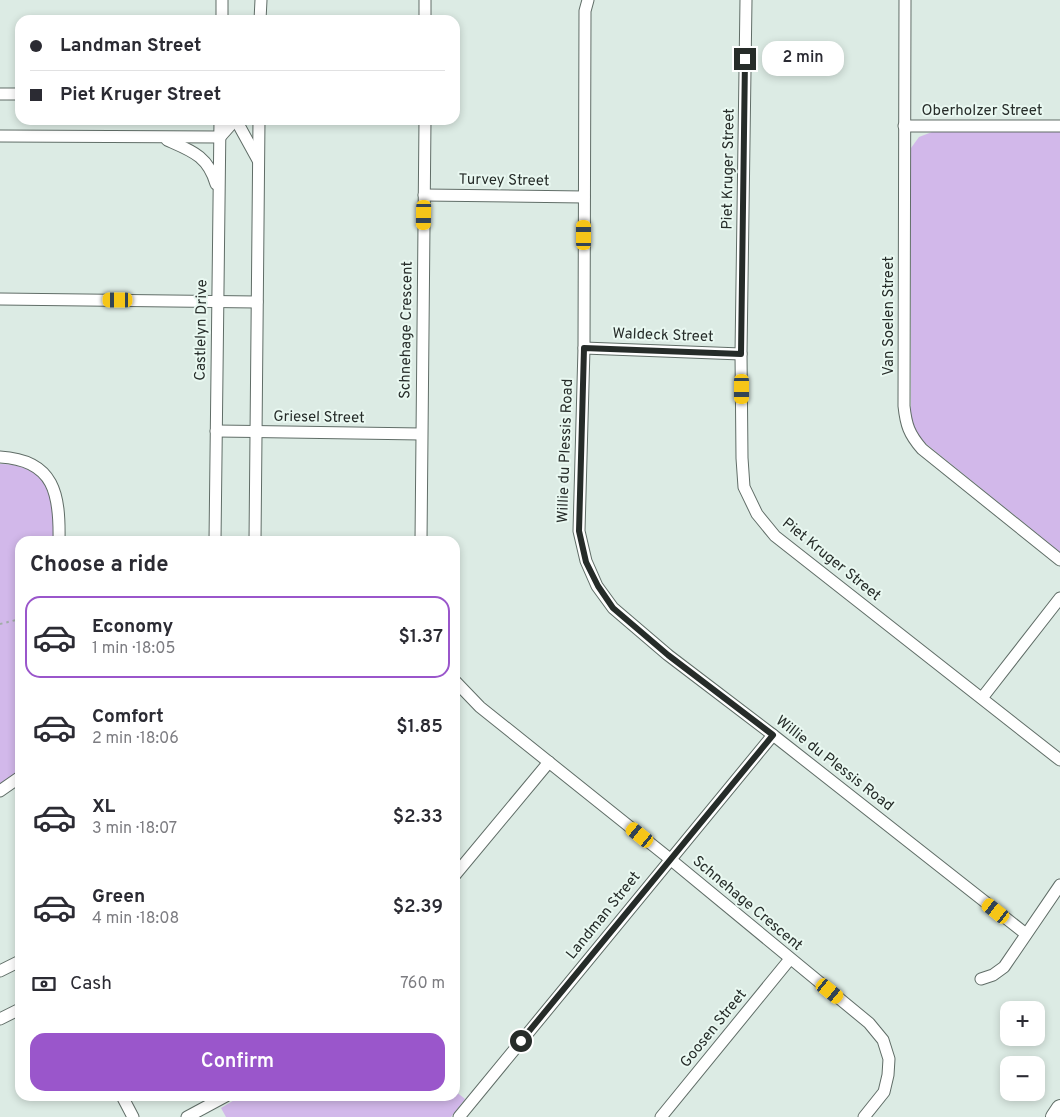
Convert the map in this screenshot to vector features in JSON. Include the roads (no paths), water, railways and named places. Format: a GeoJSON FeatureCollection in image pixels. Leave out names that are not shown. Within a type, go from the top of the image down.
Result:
{"type":"FeatureCollection","features":[{"type":"Feature","properties":{"kind":"highway"},"geometry":{"type":"LineString","coordinates":[[1054,1117],[1060,1108]]}},
{"type":"Feature","properties":{"kind":"street"},"geometry":{"type":"LineString","coordinates":[[222,0],[222,15]]}},
{"type":"Feature","properties":{"kind":"street"},"geometry":{"type":"LineString","coordinates":[[260,15],[261,0]]}},
{"type":"Feature","properties":{"kind":"street"},"geometry":{"type":"LineString","coordinates":[[425,0],[425,15]]}},
{"type":"Feature","properties":{"kind":"street","name":"Willie du Plessis Road"},"geometry":{"type":"LineString","coordinates":[[588,0],[585,10],[584,348],[579,531],[586,562],[598,586],[613,608],[668,655],[1026,934]]}},
{"type":"Feature","properties":{"kind":"street","name":"Piet Kruger Street"},"geometry":{"type":"LineString","coordinates":[[746,0],[741,354],[744,487],[757,514],[775,536],[1060,760]]}},
{"type":"Feature","properties":{"kind":"street","name":"Van Soelen Street"},"geometry":{"type":"LineString","coordinates":[[905,0],[904,406],[906,424],[912,438],[922,449],[1060,560]]}},
{"type":"Feature","properties":{"kind":"street"},"geometry":{"type":"LineString","coordinates":[[0,94],[15,94]]}},
{"type":"Feature","properties":{"kind":"street","name":"Castlelyn Drive"},"geometry":{"type":"LineString","coordinates":[[215,536],[220,125]]}},
{"type":"Feature","properties":{"kind":"street"},"geometry":{"type":"LineString","coordinates":[[0,136],[220,137],[231,125]]}},
{"type":"Feature","properties":{"kind":"street"},"geometry":{"type":"LineString","coordinates":[[238,125],[259,160]]}},
{"type":"Feature","properties":{"kind":"street"},"geometry":{"type":"LineString","coordinates":[[254,536],[259,125]]}},
{"type":"Feature","properties":{"kind":"street","name":"Schnehage Crescent"},"geometry":{"type":"LineString","coordinates":[[421,536],[425,125]]}},
{"type":"Feature","properties":{"kind":"street","name":"Oberholzer Street"},"geometry":{"type":"LineString","coordinates":[[904,126],[1060,126]]}},
{"type":"Feature","properties":{"kind":"street"},"geometry":{"type":"LineString","coordinates":[[163,138],[190,150],[205,161],[212,173],[218,193]]}},
{"type":"Feature","properties":{"kind":"street","name":"Turvey Street"},"geometry":{"type":"LineString","coordinates":[[424,195],[584,197]]}},
{"type":"Feature","properties":{"kind":"street"},"geometry":{"type":"LineString","coordinates":[[0,299],[257,302]]}},
{"type":"Feature","properties":{"kind":"street","name":"Waldeck Street"},"geometry":{"type":"LineString","coordinates":[[584,348],[741,354]]}},
{"type":"Feature","properties":{"kind":"street","name":"Griesel Street"},"geometry":{"type":"LineString","coordinates":[[216,431],[421,434]]}},
{"type":"Feature","properties":{"kind":"street"},"geometry":{"type":"LineString","coordinates":[[0,457],[17,458],[31,463],[45,474],[54,490],[60,512],[59,536]]}},
{"type":"Feature","properties":{"kind":"street"},"geometry":{"type":"LineString","coordinates":[[982,698],[1060,598]]}},
{"type":"Feature","properties":{"kind":"street","name":"Schnehage Crescent"},"geometry":{"type":"LineString","coordinates":[[460,686],[480,707],[670,859],[790,960],[869,1023],[883,1040],[889,1060],[884,1092],[864,1117]]}},
{"type":"Feature","properties":{"kind":"street","name":"Landman Street"},"geometry":{"type":"LineString","coordinates":[[459,1117],[773,735]]}},
{"type":"Feature","properties":{"kind":"street"},"geometry":{"type":"LineString","coordinates":[[460,869],[550,762]]}},
{"type":"Feature","properties":{"kind":"street"},"geometry":{"type":"LineString","coordinates":[[0,791],[15,780]]}},
{"type":"Feature","properties":{"kind":"street"},"geometry":{"type":"LineString","coordinates":[[981,979],[1004,967],[1060,885]]}},
{"type":"Feature","properties":{"kind":"street","name":"Goosen Street"},"geometry":{"type":"LineString","coordinates":[[661,1117],[790,960]]}},
{"type":"Feature","properties":{"kind":"street"},"geometry":{"type":"LineString","coordinates":[[0,971],[15,964]]}},
{"type":"Feature","properties":{"kind":"street"},"geometry":{"type":"LineString","coordinates":[[0,1019],[15,1012]]}},
{"type":"Feature","properties":{"kind":"street"},"geometry":{"type":"LineString","coordinates":[[125,1101],[133,1117]]}},
{"type":"Feature","properties":{"kind":"street"},"geometry":{"type":"LineString","coordinates":[[187,1117],[217,1101]]}}]}
